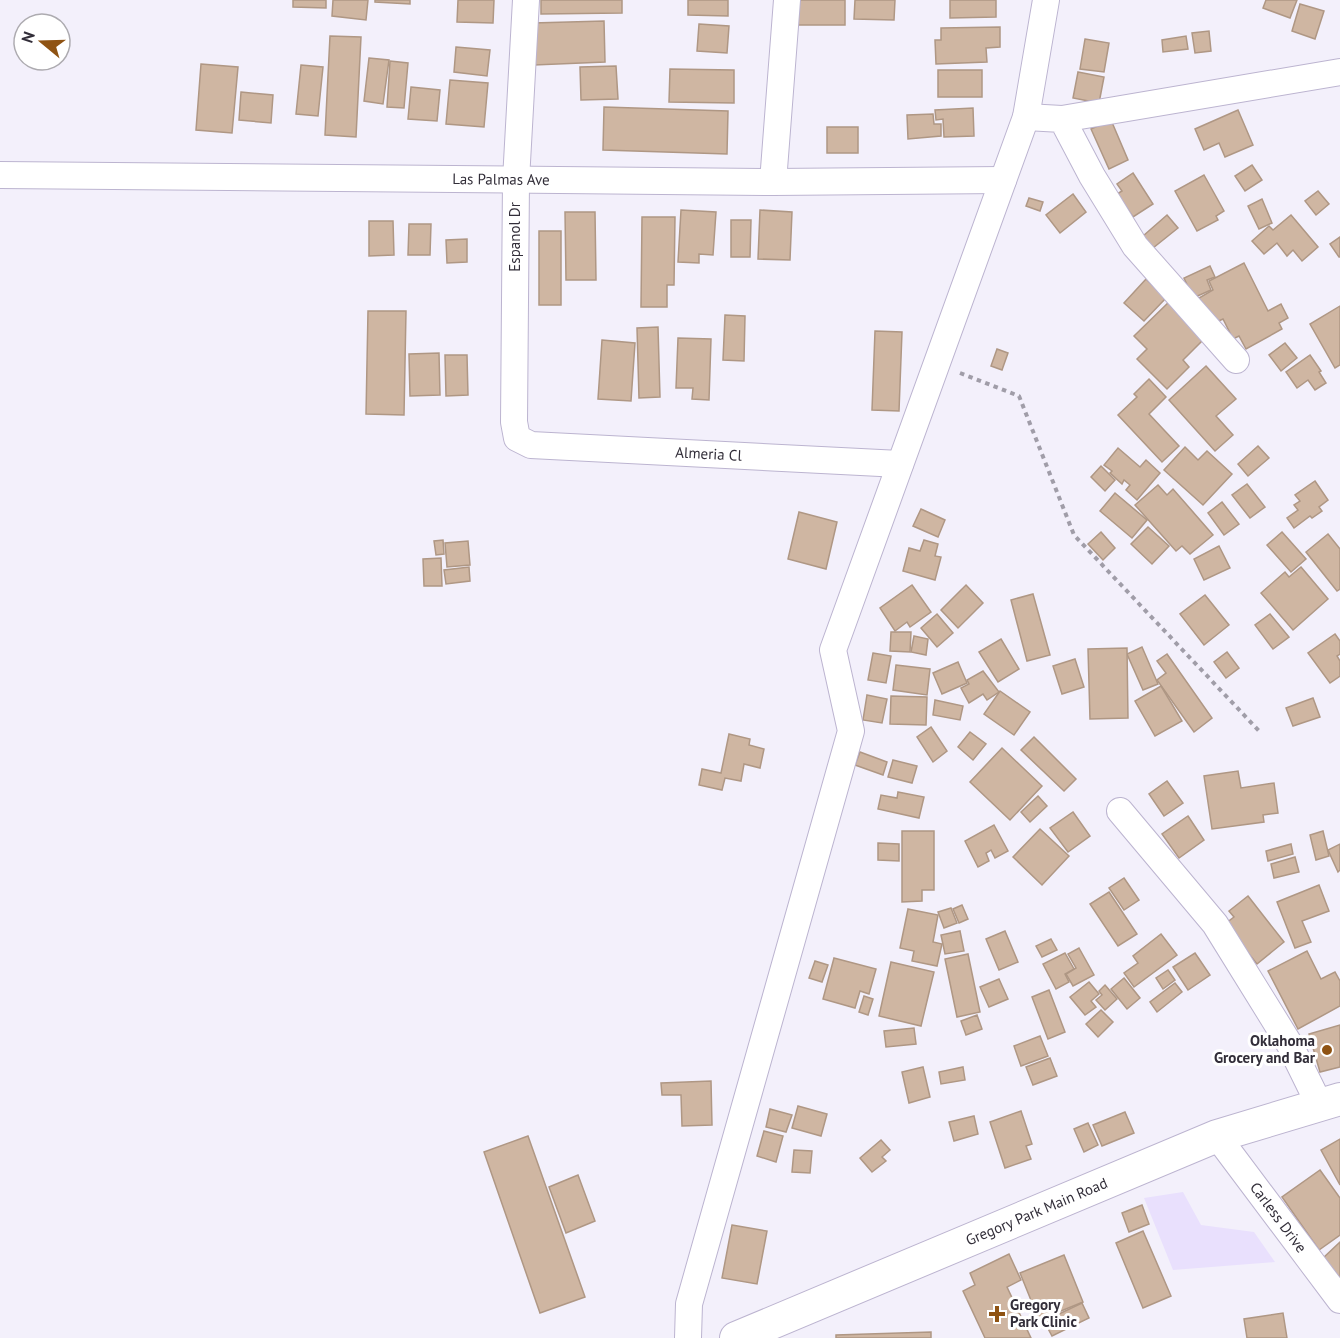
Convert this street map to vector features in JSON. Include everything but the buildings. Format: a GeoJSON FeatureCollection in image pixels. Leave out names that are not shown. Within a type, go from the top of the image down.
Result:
{"type":"FeatureCollection","features":[{"type":"Feature","properties":{"kind":"street","name":"Espanol Dr"},"geometry":{"type":"LineString","coordinates":[[517,438],[514,422],[516,180],[526,0]]}},
{"type":"Feature","properties":{"kind":"street"},"geometry":{"type":"LineString","coordinates":[[774,182],[787,0]]}},
{"type":"Feature","properties":{"kind":"street"},"geometry":{"type":"LineString","coordinates":[[688,1338],[689,1304],[851,731],[832,650],[1026,117],[1046,0]]}},
{"type":"Feature","properties":{"kind":"street"},"geometry":{"type":"LineString","coordinates":[[1026,117],[1062,119],[1340,72]]}},
{"type":"Feature","properties":{"kind":"street"},"geometry":{"type":"LineString","coordinates":[[1062,119],[1092,176],[1135,246],[1236,360]]}},
{"type":"Feature","properties":{"kind":"street","name":"Las Palmas Ave"},"geometry":{"type":"LineString","coordinates":[[0,175],[774,182],[1004,180]]}},
{"type":"Feature","properties":{"kind":"street","name":"Almeria Cl"},"geometry":{"type":"LineString","coordinates":[[517,438],[531,445],[900,464]]}},
{"type":"Feature","properties":{"kind":"street"},"geometry":{"type":"LineString","coordinates":[[1120,811],[1215,924],[1290,1045],[1330,1101]]}},
{"type":"Feature","properties":{"kind":"street","name":"Gregory Park Main Road"},"geometry":{"type":"LineString","coordinates":[[736,1338],[1217,1136],[1330,1101]]}},
{"type":"Feature","properties":{"kind":"street","name":"Carless Drive"},"geometry":{"type":"LineString","coordinates":[[1217,1136],[1340,1300]]}},
{"type":"Feature","properties":{"kind":"path"},"geometry":{"type":"LineString","coordinates":[[938,364],[1019,396],[1074,535],[1261,733]]}},
{"type":"Feature","properties":{"kind":"shaded area"},"geometry":{"type":"Polygon","coordinates":[[[1183,1192],[1201,1225],[1254,1232],[1275,1262],[1173,1270],[1144,1198],[1183,1192]]]}},
{"type":"Feature","properties":{"kind":"place","name":"Oklahoma Grocery and Bar"},"geometry":{"type":"Point","coordinates":[1327,1050]}},
{"type":"Feature","properties":{"kind":"place","name":"Gregory Park Clinic"},"geometry":{"type":"Point","coordinates":[997,1314]}}]}
